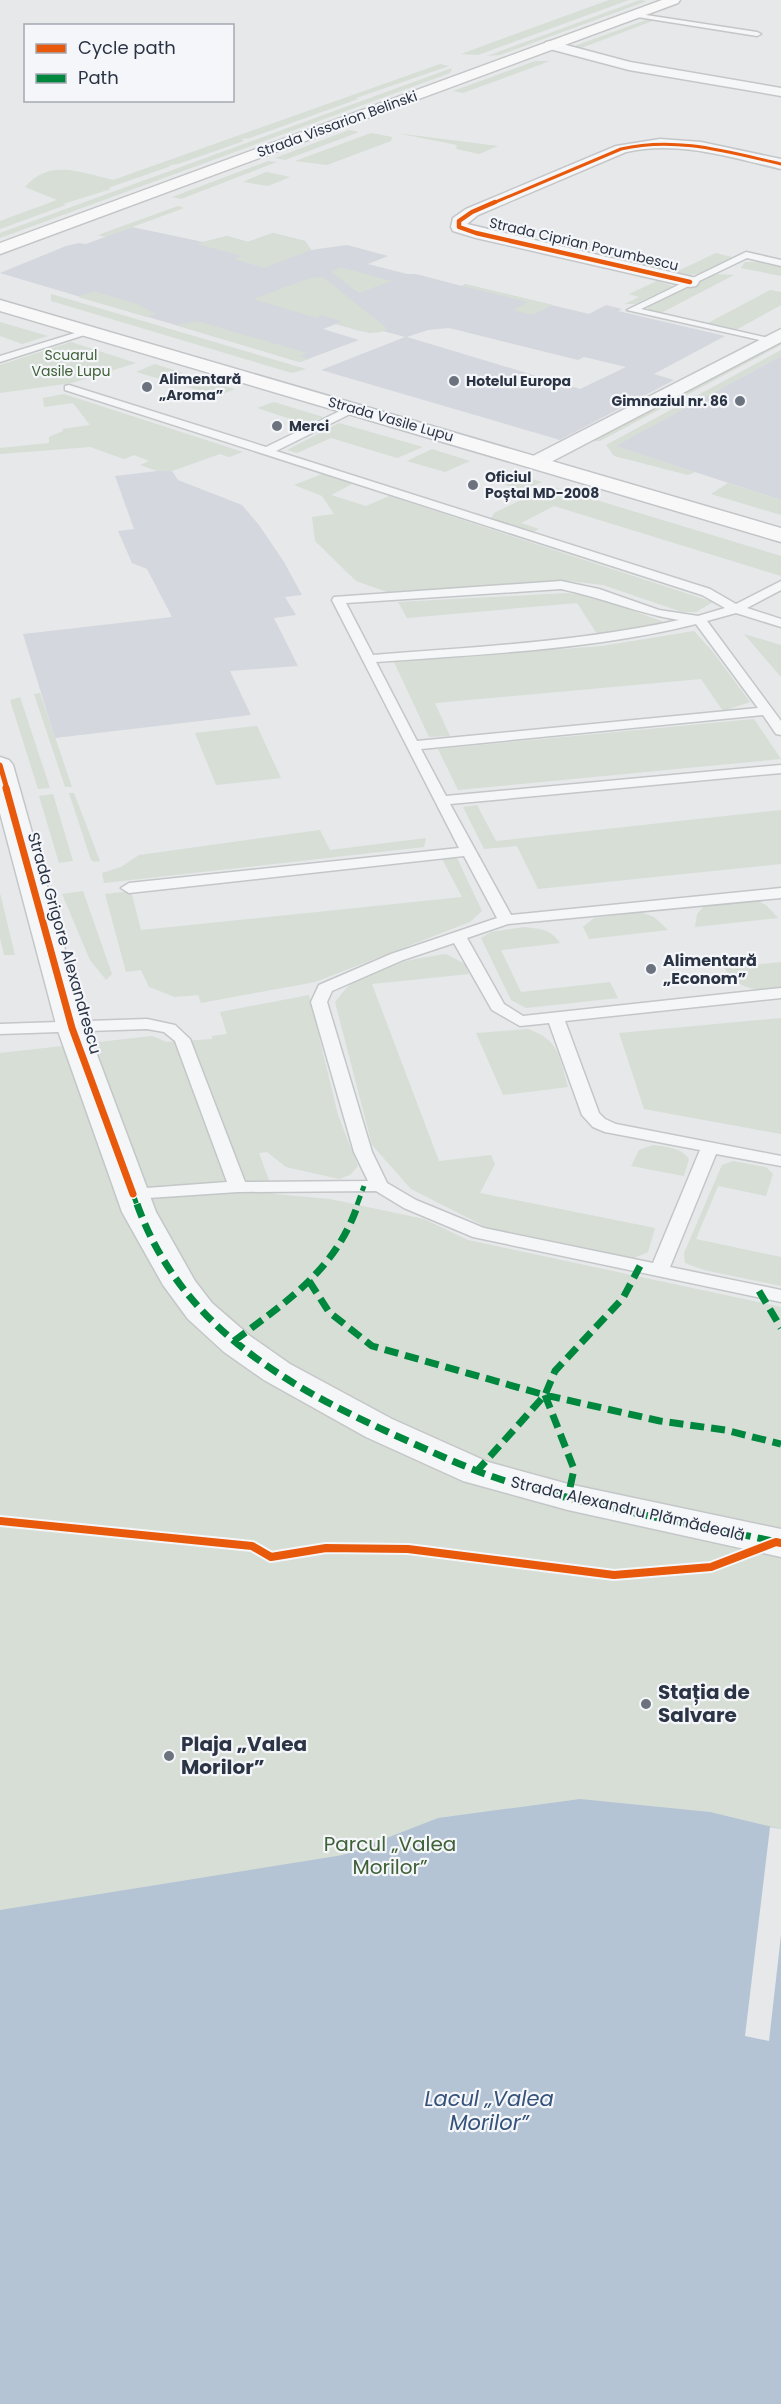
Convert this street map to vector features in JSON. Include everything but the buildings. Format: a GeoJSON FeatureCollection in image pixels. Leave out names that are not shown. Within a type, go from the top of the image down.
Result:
{"type":"FeatureCollection","features":[{"type":"Feature","properties":{"kind":"main road","name":"Strada Vissarion Belinski"},"geometry":{"type":"LineString","coordinates":[[0,249],[674,0]]}},
{"type":"Feature","properties":{"kind":"main road","name":"Strada Vasile Lupu"},"geometry":{"type":"LineString","coordinates":[[0,305],[781,535]]}},
{"type":"Feature","properties":{"kind":"street"},"geometry":{"type":"LineString","coordinates":[[551,45],[629,66]]}},
{"type":"Feature","properties":{"kind":"street"},"geometry":{"type":"LineString","coordinates":[[520,57],[629,66],[781,92]]}},
{"type":"Feature","properties":{"kind":"street","name":"Strada Ciprian Porumbescu"},"geometry":{"type":"LineString","coordinates":[[690,282],[476,233],[459,227],[459,221],[472,212],[599,158],[644,143],[669,143],[781,164]]}},
{"type":"Feature","properties":{"kind":"street"},"geometry":{"type":"LineString","coordinates":[[536,462],[775,338]]}},
{"type":"Feature","properties":{"kind":"street","name":"Strada Grigore Alexandrescu"},"geometry":{"type":"LineString","coordinates":[[0,765],[72,1028],[139,1212],[180,1285],[200,1311],[237,1344],[277,1372],[379,1428],[476,1472]]}},
{"type":"Feature","properties":{"kind":"street","name":"Strada Alexandru Plămădeală"},"geometry":{"type":"LineString","coordinates":[[476,1472],[568,1497],[781,1543]]}},
{"type":"Feature","properties":{"kind":"lane"},"geometry":{"type":"LineString","coordinates":[[633,15],[757,34]]}},
{"type":"Feature","properties":{"kind":"lane"},"geometry":{"type":"LineString","coordinates":[[775,338],[632,310],[746,255],[781,263]]}},
{"type":"Feature","properties":{"kind":"lane"},"geometry":{"type":"LineString","coordinates":[[0,359],[92,331]]}},
{"type":"Feature","properties":{"kind":"lane"},"geometry":{"type":"LineString","coordinates":[[69,388],[700,590],[736,609],[781,623]]}},
{"type":"Feature","properties":{"kind":"lane"},"geometry":{"type":"LineString","coordinates":[[265,452],[354,408]]}},
{"type":"Feature","properties":{"kind":"lane"},"geometry":{"type":"LineString","coordinates":[[506,920],[412,746],[338,600],[561,585],[595,592],[657,612],[699,620],[781,732]]}},
{"type":"Feature","properties":{"kind":"lane"},"geometry":{"type":"LineString","coordinates":[[368,659],[603,639],[699,620],[736,609],[781,585]]}},
{"type":"Feature","properties":{"kind":"lane"},"geometry":{"type":"LineString","coordinates":[[412,746],[767,711]]}},
{"type":"Feature","properties":{"kind":"lane"},"geometry":{"type":"LineString","coordinates":[[441,801],[781,769]]}},
{"type":"Feature","properties":{"kind":"lane"},"geometry":{"type":"LineString","coordinates":[[129,888],[468,851]]}},
{"type":"Feature","properties":{"kind":"lane"},"geometry":{"type":"LineString","coordinates":[[380,1186],[363,1152],[319,1002],[325,988],[397,957],[506,920],[781,892]]}},
{"type":"Feature","properties":{"kind":"lane"},"geometry":{"type":"LineString","coordinates":[[458,936],[498,1007],[520,1021],[781,993]]}},
{"type":"Feature","properties":{"kind":"lane"},"geometry":{"type":"LineString","coordinates":[[555,1017],[591,1115],[599,1123],[611,1128],[781,1161]]}},
{"type":"Feature","properties":{"kind":"lane"},"geometry":{"type":"LineString","coordinates":[[0,1029],[147,1024],[159,1025],[177,1033],[182,1039],[238,1187]]}},
{"type":"Feature","properties":{"kind":"lane"},"geometry":{"type":"LineString","coordinates":[[659,1270],[710,1147]]}},
{"type":"Feature","properties":{"kind":"lane"},"geometry":{"type":"LineString","coordinates":[[133,1194],[238,1187],[380,1186],[442,1220],[479,1233],[781,1296]]}},
{"type":"Feature","properties":{"kind":"shaded area"},"geometry":{"type":"Polygon","coordinates":[[[132,227],[203,242],[227,236],[248,242],[273,233],[305,241],[311,250],[347,245],[388,256],[368,264],[407,274],[416,274],[462,286],[465,284],[589,314],[606,305],[622,309],[618,311],[725,336],[654,374],[674,380],[560,440],[321,370],[405,337],[383,331],[370,333],[336,324],[323,329],[359,340],[300,362],[0,273],[66,246],[86,244],[132,227]],[[449,328],[428,330],[407,337],[580,389],[626,367],[584,357],[578,360],[449,328]]]}},
{"type":"Feature","properties":{"kind":"shaded area","name":"Gimnaziul nr. 86"},"geometry":{"type":"Polygon","coordinates":[[[781,356],[781,500],[615,446],[781,356]]]}},
{"type":"Feature","properties":{"kind":"shaded area"},"geometry":{"type":"Polygon","coordinates":[[[172,471],[178,480],[242,505],[259,525],[284,562],[302,595],[285,597],[296,615],[274,618],[298,666],[230,671],[251,715],[55,738],[23,634],[172,617],[147,569],[132,563],[118,531],[134,529],[115,476],[172,471]]]}},
{"type":"Feature","properties":{"kind":"green space"},"geometry":{"type":"Polygon","coordinates":[[[609,0],[629,0],[478,55],[461,54],[609,0]]]}},
{"type":"Feature","properties":{"kind":"green space"},"geometry":{"type":"Polygon","coordinates":[[[640,0],[647,1],[500,55],[487,56],[640,0]]]}},
{"type":"Feature","properties":{"kind":"green space"},"geometry":{"type":"Polygon","coordinates":[[[646,20],[655,20],[576,50],[569,48],[646,20]]]}},
{"type":"Feature","properties":{"kind":"green space"},"geometry":{"type":"Polygon","coordinates":[[[535,61],[550,61],[463,93],[453,91],[535,61]]]}},
{"type":"Feature","properties":{"kind":"green space"},"geometry":{"type":"Polygon","coordinates":[[[440,64],[449,66],[250,138],[241,139],[244,141],[169,165],[171,166],[0,229],[0,221],[57,200],[25,187],[45,173],[55,170],[78,171],[113,180],[440,64]]]}},
{"type":"Feature","properties":{"kind":"green space"},"geometry":{"type":"Polygon","coordinates":[[[452,68],[450,73],[0,238],[0,233],[452,68]]]}},
{"type":"Feature","properties":{"kind":"green space"},"geometry":{"type":"Polygon","coordinates":[[[349,130],[359,132],[285,160],[275,158],[349,130]]]}},
{"type":"Feature","properties":{"kind":"green space"},"geometry":{"type":"Polygon","coordinates":[[[371,133],[392,137],[391,141],[327,165],[295,161],[371,133]]]}},
{"type":"Feature","properties":{"kind":"green space"},"geometry":{"type":"Polygon","coordinates":[[[396,133],[498,146],[479,154],[456,149],[457,145],[396,133]]]}},
{"type":"Feature","properties":{"kind":"green space"},"geometry":{"type":"Polygon","coordinates":[[[268,161],[277,162],[181,199],[172,197],[268,161]]]}},
{"type":"Feature","properties":{"kind":"green space"},"geometry":{"type":"Polygon","coordinates":[[[266,172],[290,177],[268,186],[243,182],[266,172]]]}},
{"type":"Feature","properties":{"kind":"green space"},"geometry":{"type":"Polygon","coordinates":[[[178,206],[184,208],[105,237],[98,235],[178,206]]]}},
{"type":"Feature","properties":{"kind":"green space"},"geometry":{"type":"Polygon","coordinates":[[[273,233],[305,241],[311,250],[264,268],[234,259],[242,256],[196,244],[227,236],[248,242],[273,233]]]}},
{"type":"Feature","properties":{"kind":"green space"},"geometry":{"type":"Polygon","coordinates":[[[716,253],[732,257],[700,273],[688,276],[637,266],[641,264],[676,272],[716,253]]]}},
{"type":"Feature","properties":{"kind":"green space"},"geometry":{"type":"Polygon","coordinates":[[[745,262],[781,266],[781,276],[741,268],[745,262]]]}},
{"type":"Feature","properties":{"kind":"green space"},"geometry":{"type":"Polygon","coordinates":[[[340,267],[392,281],[359,293],[331,272],[340,267]]]}},
{"type":"Feature","properties":{"kind":"green space"},"geometry":{"type":"Polygon","coordinates":[[[715,274],[734,275],[661,313],[649,310],[647,306],[715,274]]]}},
{"type":"Feature","properties":{"kind":"green space"},"geometry":{"type":"Polygon","coordinates":[[[323,277],[387,328],[386,330],[374,333],[361,331],[336,324],[341,321],[322,315],[316,318],[256,300],[256,298],[310,278],[323,277]]]}},
{"type":"Feature","properties":{"kind":"green space"},"geometry":{"type":"Polygon","coordinates":[[[657,281],[673,286],[635,304],[625,304],[639,297],[629,294],[657,281]]]}},
{"type":"Feature","properties":{"kind":"green space"},"geometry":{"type":"Polygon","coordinates":[[[465,284],[553,305],[532,315],[513,310],[527,302],[462,286],[465,284]]]}},
{"type":"Feature","properties":{"kind":"green space"},"geometry":{"type":"Polygon","coordinates":[[[770,290],[781,292],[781,305],[734,331],[706,324],[770,290]]]}},
{"type":"Feature","properties":{"kind":"green space"},"geometry":{"type":"Polygon","coordinates":[[[93,291],[137,304],[156,314],[147,317],[78,297],[93,291]]]}},
{"type":"Feature","properties":{"kind":"green space"},"geometry":{"type":"Polygon","coordinates":[[[51,294],[306,369],[292,373],[51,301],[51,294]]]}},
{"type":"Feature","properties":{"kind":"green space"},"geometry":{"type":"Polygon","coordinates":[[[197,321],[307,353],[300,356],[309,359],[299,362],[176,325],[197,321]]]}},
{"type":"Feature","properties":{"kind":"green space","name":"Scuarul Vasile Lupu"},"geometry":{"type":"Polygon","coordinates":[[[0,322],[48,336],[22,344],[0,336],[0,322]]]}},
{"type":"Feature","properties":{"kind":"green space"},"geometry":{"type":"Polygon","coordinates":[[[781,340],[781,345],[600,441],[592,441],[781,340]]]}},
{"type":"Feature","properties":{"kind":"green space","name":"Scuarul Vasile Lupu"},"geometry":{"type":"Polygon","coordinates":[[[71,342],[136,363],[72,383],[0,393],[0,365],[71,342]]]}},
{"type":"Feature","properties":{"kind":"green space"},"geometry":{"type":"Polygon","coordinates":[[[781,350],[781,356],[616,446],[695,472],[688,475],[614,456],[606,445],[781,350]]]}},
{"type":"Feature","properties":{"kind":"green space"},"geometry":{"type":"Polygon","coordinates":[[[155,364],[183,373],[164,380],[136,372],[155,364]]]}},
{"type":"Feature","properties":{"kind":"green space"},"geometry":{"type":"Polygon","coordinates":[[[195,377],[235,389],[217,396],[177,384],[195,377]]]}},
{"type":"Feature","properties":{"kind":"green space"},"geometry":{"type":"Polygon","coordinates":[[[64,394],[243,452],[229,457],[220,454],[172,471],[157,471],[140,465],[149,461],[134,455],[124,459],[90,447],[0,454],[0,448],[49,443],[49,437],[63,431],[62,429],[90,425],[73,403],[44,407],[43,398],[64,394]]]}},
{"type":"Feature","properties":{"kind":"green space"},"geometry":{"type":"Polygon","coordinates":[[[274,402],[323,417],[306,424],[257,408],[274,402]]]}},
{"type":"Feature","properties":{"kind":"green space"},"geometry":{"type":"Polygon","coordinates":[[[339,423],[423,447],[397,458],[331,438],[297,453],[287,450],[339,423]]]}},
{"type":"Feature","properties":{"kind":"green space"},"geometry":{"type":"Polygon","coordinates":[[[432,449],[470,461],[445,472],[407,461],[432,449]]]}},
{"type":"Feature","properties":{"kind":"green space"},"geometry":{"type":"Polygon","coordinates":[[[509,472],[542,482],[523,491],[491,480],[509,472]]]}},
{"type":"Feature","properties":{"kind":"green space"},"geometry":{"type":"Polygon","coordinates":[[[322,474],[352,484],[331,495],[366,506],[389,496],[713,602],[696,612],[682,612],[603,585],[569,581],[390,593],[356,581],[315,541],[312,517],[334,514],[322,496],[294,485],[322,474]]]}},
{"type":"Feature","properties":{"kind":"green space"},"geometry":{"type":"Polygon","coordinates":[[[728,483],[781,500],[781,515],[711,494],[728,483]]]}},
{"type":"Feature","properties":{"kind":"green space"},"geometry":{"type":"Polygon","coordinates":[[[550,486],[781,556],[781,576],[554,506],[521,523],[539,529],[533,532],[491,519],[494,513],[550,486]]]}},
{"type":"Feature","properties":{"kind":"green space"},"geometry":{"type":"Polygon","coordinates":[[[568,593],[595,597],[664,622],[597,634],[577,603],[407,618],[398,602],[568,593]]]}},
{"type":"Feature","properties":{"kind":"green space"},"geometry":{"type":"Polygon","coordinates":[[[694,631],[713,652],[750,702],[723,711],[701,679],[435,703],[450,736],[429,737],[394,662],[602,646],[694,631]]]}},
{"type":"Feature","properties":{"kind":"green space"},"geometry":{"type":"Polygon","coordinates":[[[744,634],[781,645],[781,677],[744,634]]]}},
{"type":"Feature","properties":{"kind":"green space"},"geometry":{"type":"Polygon","coordinates":[[[40,693],[72,787],[65,787],[34,694],[40,693]]]}},
{"type":"Feature","properties":{"kind":"green space"},"geometry":{"type":"Polygon","coordinates":[[[20,697],[50,788],[38,789],[10,700],[20,697]]]}},
{"type":"Feature","properties":{"kind":"green space"},"geometry":{"type":"Polygon","coordinates":[[[754,719],[781,759],[458,790],[438,749],[754,719]]]}},
{"type":"Feature","properties":{"kind":"green space"},"geometry":{"type":"Polygon","coordinates":[[[257,726],[281,778],[216,785],[195,733],[257,726]]]}},
{"type":"Feature","properties":{"kind":"green space"},"geometry":{"type":"Polygon","coordinates":[[[69,793],[74,793],[100,861],[91,860],[69,793]]]}},
{"type":"Feature","properties":{"kind":"green space"},"geometry":{"type":"Polygon","coordinates":[[[53,794],[73,861],[59,863],[39,796],[53,794]]]}},
{"type":"Feature","properties":{"kind":"green space"},"geometry":{"type":"Polygon","coordinates":[[[477,805],[496,841],[781,810],[781,864],[538,889],[517,846],[484,849],[463,807],[477,805]]]}},
{"type":"Feature","properties":{"kind":"green space"},"geometry":{"type":"Polygon","coordinates":[[[320,830],[330,850],[426,838],[424,847],[104,883],[102,873],[121,867],[139,855],[320,830]]]}},
{"type":"Feature","properties":{"kind":"green space"},"geometry":{"type":"Polygon","coordinates":[[[457,858],[482,911],[470,922],[315,982],[201,1003],[198,995],[175,997],[149,987],[141,970],[126,972],[105,894],[131,891],[141,930],[462,897],[442,859],[457,858]]]}},
{"type":"Feature","properties":{"kind":"green space"},"geometry":{"type":"Polygon","coordinates":[[[83,891],[112,974],[106,980],[90,960],[62,894],[83,891]]]}},
{"type":"Feature","properties":{"kind":"green space"},"geometry":{"type":"Polygon","coordinates":[[[0,893],[15,955],[4,955],[0,938],[0,893]]]}},
{"type":"Feature","properties":{"kind":"green space"},"geometry":{"type":"Polygon","coordinates":[[[755,900],[766,905],[778,918],[695,927],[697,914],[703,907],[755,900]]]}},
{"type":"Feature","properties":{"kind":"green space"},"geometry":{"type":"Polygon","coordinates":[[[640,912],[654,917],[668,930],[589,939],[583,927],[594,918],[640,912]]]}},
{"type":"Feature","properties":{"kind":"green space"},"geometry":{"type":"Polygon","coordinates":[[[524,927],[549,932],[560,943],[501,950],[521,992],[610,982],[618,998],[526,1008],[511,1000],[481,938],[491,932],[524,927]]]}},
{"type":"Feature","properties":{"kind":"green space"},"geometry":{"type":"Polygon","coordinates":[[[446,954],[465,964],[469,974],[372,984],[439,1161],[491,1155],[495,1164],[480,1193],[655,1228],[648,1252],[634,1258],[486,1227],[411,1189],[372,1145],[335,1002],[352,983],[365,975],[387,966],[446,954]]]}},
{"type":"Feature","properties":{"kind":"green space"},"geometry":{"type":"Polygon","coordinates":[[[781,962],[781,987],[772,989],[756,989],[742,985],[724,968],[781,962]]]}},
{"type":"Feature","properties":{"kind":"green space","name":"Parcul „Valea Morilor”"},"geometry":{"type":"Polygon","coordinates":[[[309,995],[338,1115],[358,1166],[350,1175],[339,1179],[286,1167],[267,1152],[259,1153],[274,1194],[330,1199],[424,1219],[468,1240],[781,1307],[781,2404],[0,2404],[0,1053],[152,1036],[167,1042],[212,1039],[212,1036],[227,1034],[220,1012],[309,995]]]}},
{"type":"Feature","properties":{"kind":"green space"},"geometry":{"type":"Polygon","coordinates":[[[781,1018],[781,1134],[644,1109],[619,1033],[781,1018]]]}},
{"type":"Feature","properties":{"kind":"green space"},"geometry":{"type":"Polygon","coordinates":[[[528,1029],[546,1038],[557,1051],[568,1087],[503,1095],[476,1033],[528,1029]]]}},
{"type":"Feature","properties":{"kind":"green space"},"geometry":{"type":"Polygon","coordinates":[[[653,1145],[673,1148],[686,1155],[689,1159],[684,1176],[631,1166],[639,1150],[653,1145]]]}},
{"type":"Feature","properties":{"kind":"green space"},"geometry":{"type":"Polygon","coordinates":[[[733,1161],[766,1167],[773,1174],[766,1196],[718,1186],[696,1239],[781,1257],[781,1286],[704,1270],[685,1263],[684,1253],[722,1165],[733,1161]]]}},
{"type":"Feature","properties":{"kind":"water","name":"Lacul „Valea Morilor”"},"geometry":{"type":"Polygon","coordinates":[[[580,1799],[710,1812],[781,1829],[781,2404],[0,2404],[0,1910],[343,1855],[438,1818],[580,1799]]]}},
{"type":"Feature","properties":{"kind":"pier"},"geometry":{"type":"Polygon","coordinates":[[[770,1827],[781,1829],[781,1935],[769,2041],[745,2036],[770,1827]]]}},
{"type":"Feature","properties":{"kind":"marked path"},"geometry":{"type":"LineString","coordinates":[[234,1341],[295,1295],[334,1254],[353,1219],[364,1186]]}},
{"type":"Feature","properties":{"kind":"marked path"},"geometry":{"type":"LineString","coordinates":[[133,1194],[161,1256],[180,1286],[200,1311],[247,1353],[329,1404],[453,1463],[477,1472],[549,1493],[624,1511],[773,1541]]}},
{"type":"Feature","properties":{"kind":"marked path"},"geometry":{"type":"LineString","coordinates":[[476,1472],[545,1395],[555,1371],[623,1298],[640,1266]]}},
{"type":"Feature","properties":{"kind":"marked path"},"geometry":{"type":"LineString","coordinates":[[309,1281],[329,1312],[372,1346],[545,1395],[660,1421],[725,1430],[781,1444]]}},
{"type":"Feature","properties":{"kind":"marked path"},"geometry":{"type":"LineString","coordinates":[[759,1291],[781,1328]]}},
{"type":"Feature","properties":{"kind":"marked path"},"geometry":{"type":"LineString","coordinates":[[545,1395],[574,1469],[568,1497]]}},
{"type":"Feature","properties":{"kind":"cycle path"},"geometry":{"type":"LineString","coordinates":[[690,282],[476,233],[459,227],[459,221],[472,212],[621,149],[640,145],[680,144],[781,164]]}},
{"type":"Feature","properties":{"kind":"cycle path"},"geometry":{"type":"LineString","coordinates":[[0,765],[72,1028],[133,1194]]}},
{"type":"Feature","properties":{"kind":"cycle path"},"geometry":{"type":"LineString","coordinates":[[0,1521],[252,1546],[271,1557],[326,1548],[408,1549],[614,1575],[711,1567],[776,1542],[781,1543]]}},
{"type":"Feature","properties":{"kind":"place","name":"Hotelul Europa"},"geometry":{"type":"Point","coordinates":[454,381]}},
{"type":"Feature","properties":{"kind":"place","name":"Alimentară „Aroma”"},"geometry":{"type":"Point","coordinates":[147,387]}},
{"type":"Feature","properties":{"kind":"place","name":"Gimnaziul nr. 86"},"geometry":{"type":"Point","coordinates":[740,401]}},
{"type":"Feature","properties":{"kind":"place","name":"Merci"},"geometry":{"type":"Point","coordinates":[277,426]}},
{"type":"Feature","properties":{"kind":"place","name":"Oficiul Poștal MD-2008"},"geometry":{"type":"Point","coordinates":[473,485]}},
{"type":"Feature","properties":{"kind":"place","name":"Alimentară „Econom”"},"geometry":{"type":"Point","coordinates":[651,969]}},
{"type":"Feature","properties":{"kind":"place","name":"Stația de Salvare"},"geometry":{"type":"Point","coordinates":[646,1704]}},
{"type":"Feature","properties":{"kind":"place","name":"Plaja „Valea Morilor”"},"geometry":{"type":"Point","coordinates":[169,1756]}}]}
